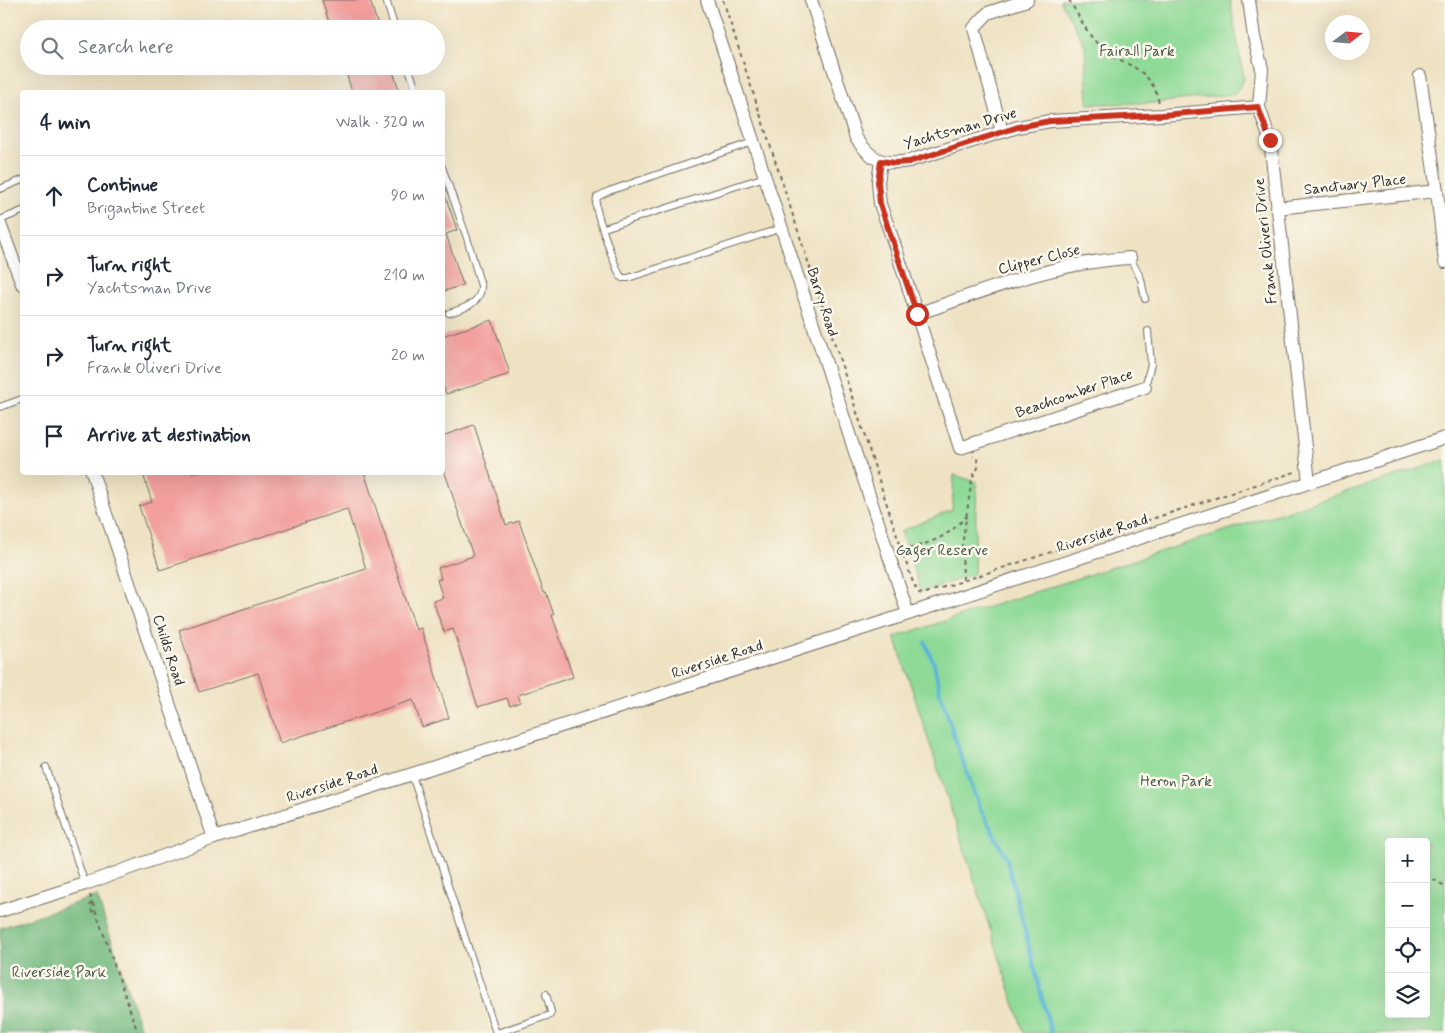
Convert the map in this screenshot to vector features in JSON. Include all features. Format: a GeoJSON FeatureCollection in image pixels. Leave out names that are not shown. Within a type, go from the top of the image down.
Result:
{"type":"FeatureCollection","features":[{"type":"Feature","properties":{"kind":"street","name":"Barry Road"},"geometry":{"type":"LineString","coordinates":[[707,0],[908,614]]}},
{"type":"Feature","properties":{"kind":"street"},"geometry":{"type":"LineString","coordinates":[[811,0],[856,138],[866,153],[881,161],[878,182],[880,204],[960,448]]}},
{"type":"Feature","properties":{"kind":"street"},"geometry":{"type":"LineString","coordinates":[[1002,132],[974,28],[988,13],[1027,0]]}},
{"type":"Feature","properties":{"kind":"street","name":"Frank Oliveri Drive"},"geometry":{"type":"LineString","coordinates":[[1249,0],[1254,37],[1262,69],[1258,107],[1270,140],[1309,482]]}},
{"type":"Feature","properties":{"kind":"street"},"geometry":{"type":"LineString","coordinates":[[1420,76],[1437,191],[1445,262]]}},
{"type":"Feature","properties":{"kind":"street","name":"Yachtsman Drive"},"geometry":{"type":"LineString","coordinates":[[881,161],[909,162],[1002,132],[1050,121],[1162,115],[1258,107]]}},
{"type":"Feature","properties":{"kind":"street","name":"Sanctuary Place"},"geometry":{"type":"LineString","coordinates":[[1277,208],[1437,191]]}},
{"type":"Feature","properties":{"kind":"street"},"geometry":{"type":"LineString","coordinates":[[0,224],[20,277]]}},
{"type":"Feature","properties":{"kind":"street","name":"Clipper Close"},"geometry":{"type":"LineString","coordinates":[[917,314],[1018,279],[1102,260],[1130,258]]}},
{"type":"Feature","properties":{"kind":"street","name":"Beachcomber Place"},"geometry":{"type":"LineString","coordinates":[[960,448],[1144,387]]}},
{"type":"Feature","properties":{"kind":"street","name":"Riverside Road"},"geometry":{"type":"LineString","coordinates":[[0,911],[85,884],[214,838],[1445,438]]}},
{"type":"Feature","properties":{"kind":"street","name":"Childs Road"},"geometry":{"type":"LineString","coordinates":[[93,475],[214,838]]}},
{"type":"Feature","properties":{"kind":"lane"},"geometry":{"type":"LineString","coordinates":[[386,0],[393,20]]}},
{"type":"Feature","properties":{"kind":"lane"},"geometry":{"type":"LineString","coordinates":[[411,75],[416,90]]}},
{"type":"Feature","properties":{"kind":"lane"},"geometry":{"type":"LineString","coordinates":[[753,142],[609,191],[597,197],[596,207],[622,278],[628,278],[782,228]]}},
{"type":"Feature","properties":{"kind":"lane"},"geometry":{"type":"LineString","coordinates":[[445,176],[467,238],[482,293],[470,305],[449,313]]}},
{"type":"Feature","properties":{"kind":"lane"},"geometry":{"type":"LineString","coordinates":[[604,228],[765,177]]}},
{"type":"Feature","properties":{"kind":"lane"},"geometry":{"type":"LineString","coordinates":[[0,189],[20,181]]}},
{"type":"Feature","properties":{"kind":"lane"},"geometry":{"type":"LineString","coordinates":[[0,220],[20,212]]}},
{"type":"Feature","properties":{"kind":"lane","name":"Clipper Close"},"geometry":{"type":"LineString","coordinates":[[1130,258],[1141,279],[1145,299]]}},
{"type":"Feature","properties":{"kind":"lane","name":"Beachcomber Place"},"geometry":{"type":"LineString","coordinates":[[1144,387],[1151,364],[1148,331]]}},
{"type":"Feature","properties":{"kind":"lane"},"geometry":{"type":"LineString","coordinates":[[0,407],[20,400]]}},
{"type":"Feature","properties":{"kind":"lane"},"geometry":{"type":"LineString","coordinates":[[46,767],[85,884]]}},
{"type":"Feature","properties":{"kind":"lane"},"geometry":{"type":"LineString","coordinates":[[412,774],[496,1033],[550,1015],[551,1012],[546,994]]}},
{"type":"Feature","properties":{"kind":"path"},"geometry":{"type":"LineString","coordinates":[[723,0],[902,551],[914,585],[919,593],[923,594],[1308,468]]}},
{"type":"Feature","properties":{"kind":"path"},"geometry":{"type":"LineString","coordinates":[[1069,0],[1096,43],[1142,71],[1157,93],[1162,115]]}},
{"type":"Feature","properties":{"kind":"path"},"geometry":{"type":"LineString","coordinates":[[960,448],[977,459],[978,468],[972,478],[962,546],[964,580]]}},
{"type":"Feature","properties":{"kind":"path"},"geometry":{"type":"LineString","coordinates":[[902,551],[938,540],[952,531],[967,516]]}},
{"type":"Feature","properties":{"kind":"path"},"geometry":{"type":"LineString","coordinates":[[1430,877],[1445,886]]}},
{"type":"Feature","properties":{"kind":"path"},"geometry":{"type":"LineString","coordinates":[[85,884],[97,913],[138,1033]]}},
{"type":"Feature","properties":{"kind":"green space","name":"Fairall Park"},"geometry":{"type":"Polygon","coordinates":[[[1060,0],[1230,0],[1244,79],[1235,94],[1154,103],[1088,104],[1085,46],[1060,0]]]}},
{"type":"Feature","properties":{"kind":"green space","name":"Heron Park"},"geometry":{"type":"Polygon","coordinates":[[[1445,460],[1445,1033],[1024,1033],[895,637],[1445,460]]]}},
{"type":"Feature","properties":{"kind":"green space","name":"Gager Reserve"},"geometry":{"type":"Polygon","coordinates":[[[954,475],[977,482],[974,574],[921,592],[901,531],[952,510],[954,475]]]}},
{"type":"Feature","properties":{"kind":"green space","name":"Riverside Park"},"geometry":{"type":"Polygon","coordinates":[[[97,896],[142,1033],[0,1033],[0,928],[97,896]]]}},
{"type":"Feature","properties":{"kind":"building"},"geometry":{"type":"Polygon","coordinates":[[[322,0],[370,0],[376,20],[328,20],[322,0]]]}},
{"type":"Feature","properties":{"kind":"building"},"geometry":{"type":"Polygon","coordinates":[[[347,75],[394,75],[399,90],[351,90],[347,75]]]}},
{"type":"Feature","properties":{"kind":"building"},"geometry":{"type":"Polygon","coordinates":[[[445,195],[457,230],[446,234],[463,285],[445,291],[445,195]]]}},
{"type":"Feature","properties":{"kind":"building"},"geometry":{"type":"Polygon","coordinates":[[[492,320],[510,374],[446,394],[445,335],[492,320]]]}},
{"type":"Feature","properties":{"kind":"building"},"geometry":{"type":"Polygon","coordinates":[[[474,425],[506,525],[519,521],[544,593],[546,592],[554,615],[552,615],[573,677],[518,695],[520,702],[510,706],[507,698],[478,707],[453,629],[444,632],[433,601],[443,598],[437,580],[441,579],[438,568],[473,556],[445,473],[445,435],[474,425]]]}},
{"type":"Feature","properties":{"kind":"building"},"geometry":{"type":"Polygon","coordinates":[[[143,475],[365,475],[416,630],[421,628],[449,718],[422,727],[413,700],[280,743],[258,673],[199,692],[179,630],[366,569],[347,509],[160,570],[139,506],[152,502],[143,475]]]}},
{"type":"Feature","properties":{"kind":"waterway"},"geometry":{"type":"LineString","coordinates":[[925,642],[934,664],[940,693],[959,751],[980,808],[1006,857],[1051,1033]]}},
{"type":"Feature","properties":{"kind":"route"},"geometry":{"type":"LineString","coordinates":[[917,314],[880,204],[878,182],[881,161],[909,162],[1018,127],[1050,121],[1162,115],[1258,107],[1270,140]]}}]}
